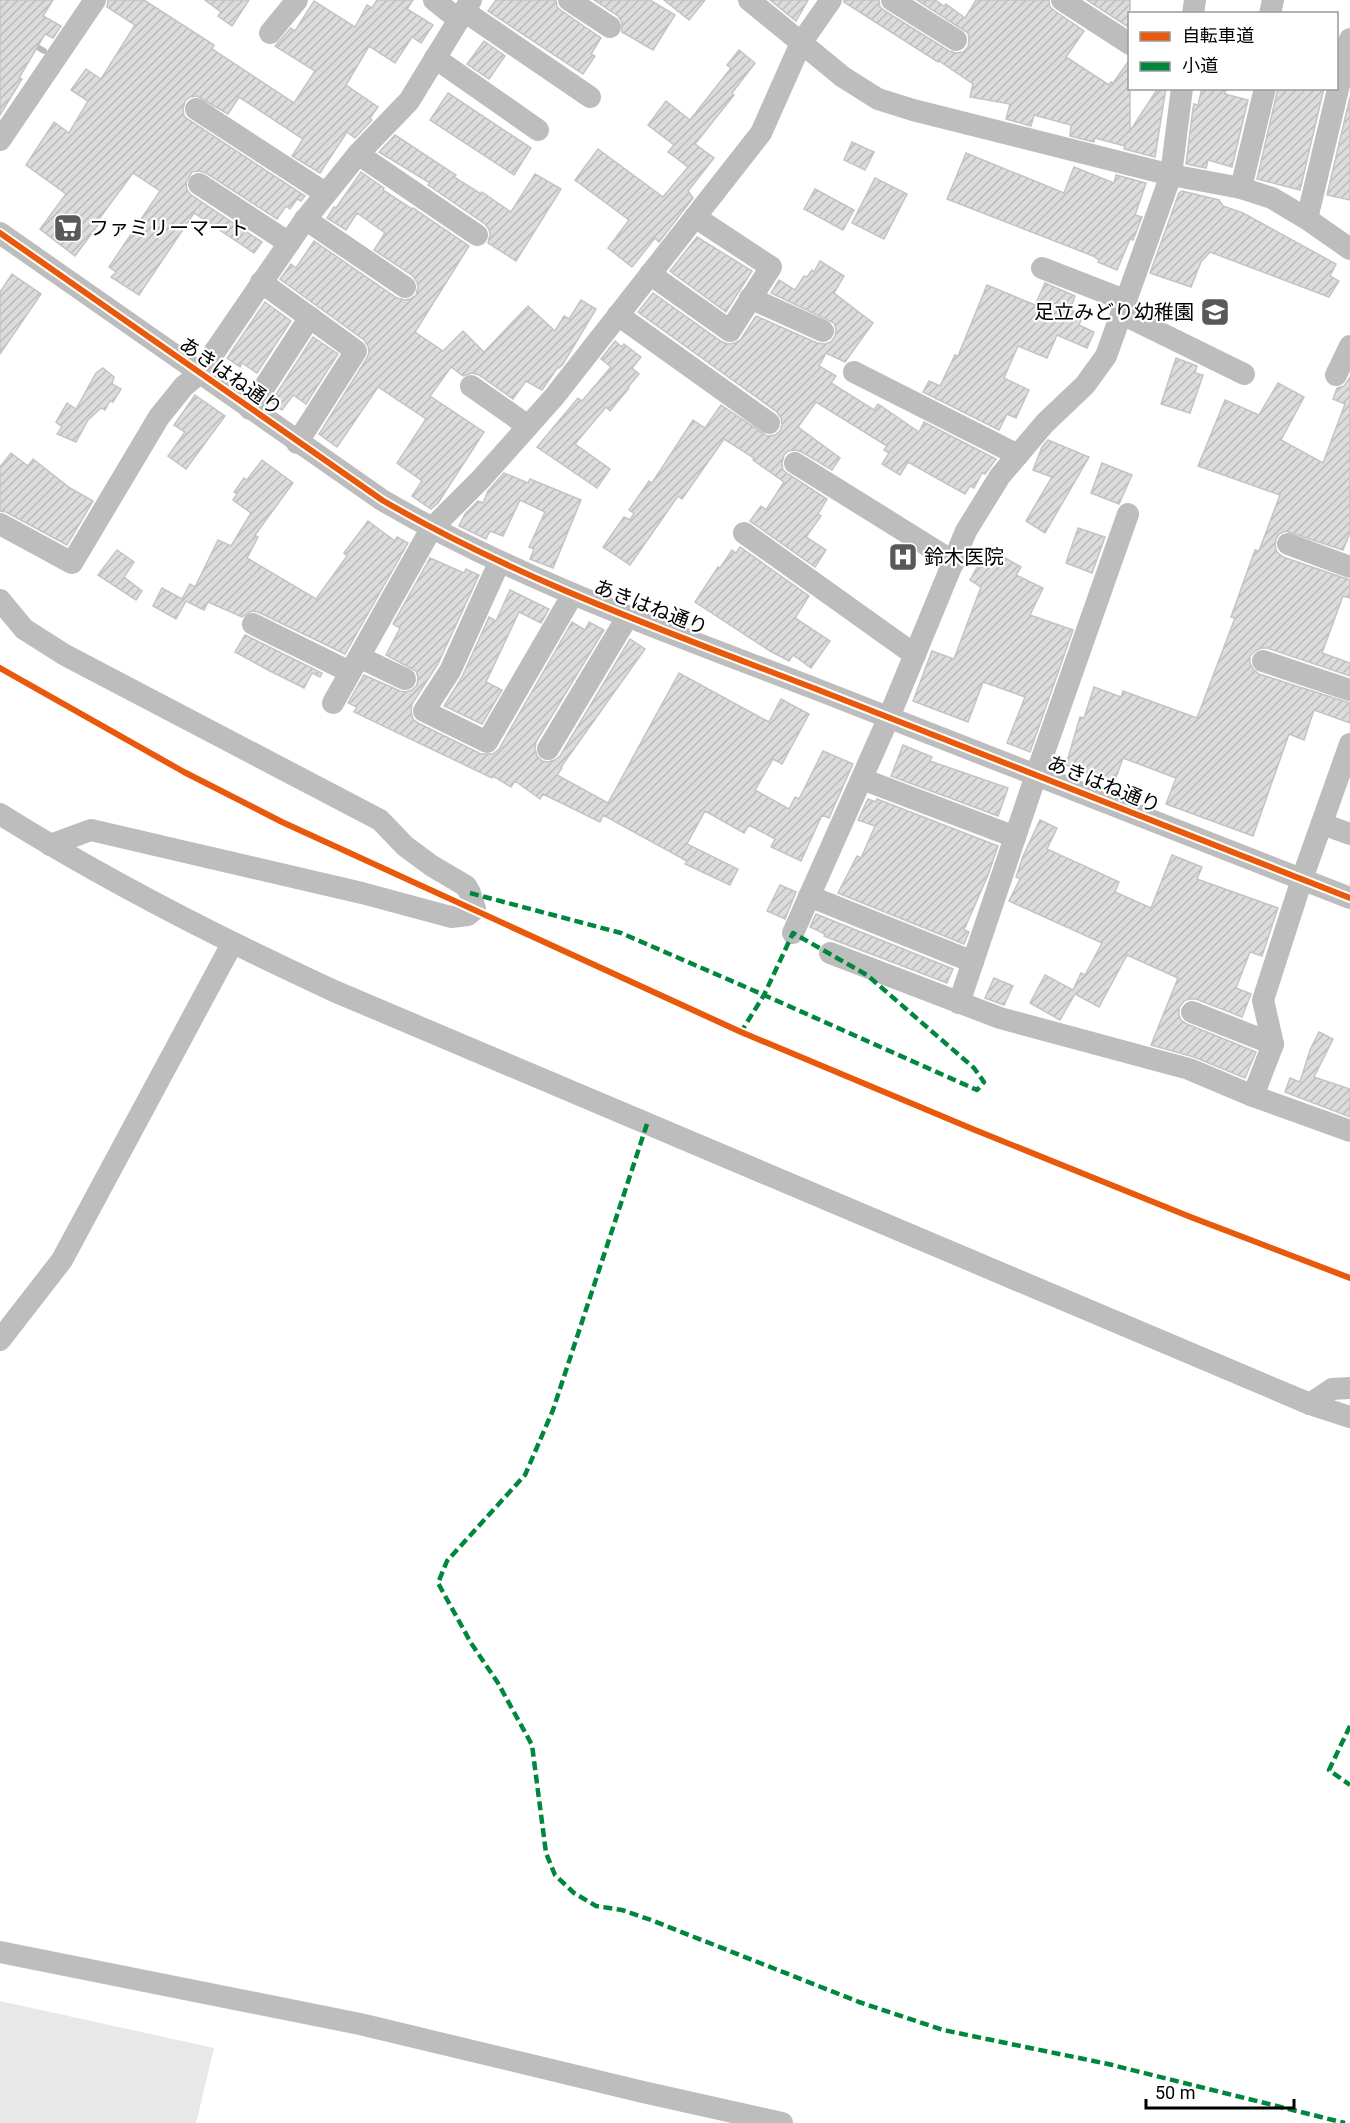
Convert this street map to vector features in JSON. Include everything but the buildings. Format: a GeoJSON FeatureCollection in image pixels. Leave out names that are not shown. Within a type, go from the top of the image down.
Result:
{"type":"FeatureCollection","features":[{"type":"Feature","properties":{"kind":"street"},"geometry":{"type":"LineString","coordinates":[[0,140],[8,111],[95,0]]}},
{"type":"Feature","properties":{"kind":"street"},"geometry":{"type":"LineString","coordinates":[[270,33],[297,0]]}},
{"type":"Feature","properties":{"kind":"street"},"geometry":{"type":"LineString","coordinates":[[434,0],[465,10],[590,97]]}},
{"type":"Feature","properties":{"kind":"street"},"geometry":{"type":"LineString","coordinates":[[569,0],[610,27]]}},
{"type":"Feature","properties":{"kind":"street"},"geometry":{"type":"LineString","coordinates":[[749,0],[801,43],[878,99],[1171,175],[1241,188],[1272,198],[1350,249]]}},
{"type":"Feature","properties":{"kind":"street"},"geometry":{"type":"LineString","coordinates":[[333,703],[431,529],[481,479],[554,397],[761,133],[801,43],[831,0]]}},
{"type":"Feature","properties":{"kind":"street"},"geometry":{"type":"LineString","coordinates":[[892,0],[956,40]]}},
{"type":"Feature","properties":{"kind":"street"},"geometry":{"type":"LineString","coordinates":[[1062,0],[1128,43]]}},
{"type":"Feature","properties":{"kind":"street"},"geometry":{"type":"LineString","coordinates":[[0,524],[72,563],[159,417],[184,386],[200,373],[261,282],[325,193],[358,154],[409,101],[465,10]]}},
{"type":"Feature","properties":{"kind":"street"},"geometry":{"type":"LineString","coordinates":[[1338,89],[1350,39]]}},
{"type":"Feature","properties":{"kind":"street"},"geometry":{"type":"LineString","coordinates":[[435,58],[537,129]]}},
{"type":"Feature","properties":{"kind":"street"},"geometry":{"type":"LineString","coordinates":[[793,933],[889,717],[966,531],[1000,476],[1045,423],[1084,385],[1106,356],[1171,175],[1182,90]]}},
{"type":"Feature","properties":{"kind":"street"},"geometry":{"type":"LineString","coordinates":[[1241,188],[1265,90]]}},
{"type":"Feature","properties":{"kind":"street"},"geometry":{"type":"LineString","coordinates":[[1307,219],[1338,90]]}},
{"type":"Feature","properties":{"kind":"street"},"geometry":{"type":"LineString","coordinates":[[196,110],[325,193]]}},
{"type":"Feature","properties":{"kind":"street"},"geometry":{"type":"LineString","coordinates":[[358,154],[477,235]]}},
{"type":"Feature","properties":{"kind":"street"},"geometry":{"type":"LineString","coordinates":[[199,184],[289,243]]}},
{"type":"Feature","properties":{"kind":"street"},"geometry":{"type":"LineString","coordinates":[[650,274],[730,331],[771,267],[695,217]]}},
{"type":"Feature","properties":{"kind":"street"},"geometry":{"type":"LineString","coordinates":[[305,219],[405,287]]}},
{"type":"Feature","properties":{"kind":"street","name":"あきはね通り"},"geometry":{"type":"LineString","coordinates":[[0,233],[297,443],[382,500],[431,529],[499,563],[628,616],[1350,898]]}},
{"type":"Feature","properties":{"kind":"street"},"geometry":{"type":"LineString","coordinates":[[1042,268],[1124,308],[1244,374]]}},
{"type":"Feature","properties":{"kind":"street"},"geometry":{"type":"LineString","coordinates":[[261,282],[356,351],[297,443]]}},
{"type":"Feature","properties":{"kind":"street"},"geometry":{"type":"LineString","coordinates":[[750,298],[823,331]]}},
{"type":"Feature","properties":{"kind":"street"},"geometry":{"type":"LineString","coordinates":[[618,315],[769,423]]}},
{"type":"Feature","properties":{"kind":"street"},"geometry":{"type":"LineString","coordinates":[[250,409],[310,317]]}},
{"type":"Feature","properties":{"kind":"street"},"geometry":{"type":"LineString","coordinates":[[1336,375],[1350,346]]}},
{"type":"Feature","properties":{"kind":"street"},"geometry":{"type":"LineString","coordinates":[[854,372],[1018,455]]}},
{"type":"Feature","properties":{"kind":"street"},"geometry":{"type":"LineString","coordinates":[[471,386],[528,426]]}},
{"type":"Feature","properties":{"kind":"street"},"geometry":{"type":"LineString","coordinates":[[795,463],[954,562]]}},
{"type":"Feature","properties":{"kind":"street"},"geometry":{"type":"LineString","coordinates":[[959,1003],[1128,514]]}},
{"type":"Feature","properties":{"kind":"street"},"geometry":{"type":"LineString","coordinates":[[744,533],[915,655]]}},
{"type":"Feature","properties":{"kind":"street"},"geometry":{"type":"LineString","coordinates":[[1288,544],[1350,567]]}},
{"type":"Feature","properties":{"kind":"street"},"geometry":{"type":"LineString","coordinates":[[499,563],[450,671],[424,711],[488,742],[573,594]]}},
{"type":"Feature","properties":{"kind":"street"},"geometry":{"type":"LineString","coordinates":[[0,600],[24,629],[65,655],[380,820],[405,846],[432,866],[466,886],[475,909],[468,915],[452,917],[362,893],[91,830],[50,845]]}},
{"type":"Feature","properties":{"kind":"street"},"geometry":{"type":"LineString","coordinates":[[548,749],[628,616]]}},
{"type":"Feature","properties":{"kind":"street"},"geometry":{"type":"LineString","coordinates":[[253,624],[355,664],[405,679]]}},
{"type":"Feature","properties":{"kind":"street"},"geometry":{"type":"LineString","coordinates":[[1263,661],[1350,690]]}},
{"type":"Feature","properties":{"kind":"street"},"geometry":{"type":"LineString","coordinates":[[1253,1096],[1273,1044],[1263,1000],[1302,879],[1350,744]]}},
{"type":"Feature","properties":{"kind":"street"},"geometry":{"type":"LineString","coordinates":[[861,779],[1015,837]]}},
{"type":"Feature","properties":{"kind":"street"},"geometry":{"type":"LineString","coordinates":[[0,814],[50,845],[232,944],[334,991],[1310,1404],[1350,1418]]}},
{"type":"Feature","properties":{"kind":"street"},"geometry":{"type":"LineString","coordinates":[[1322,824],[1350,834]]}},
{"type":"Feature","properties":{"kind":"street"},"geometry":{"type":"LineString","coordinates":[[809,896],[973,962]]}},
{"type":"Feature","properties":{"kind":"street"},"geometry":{"type":"LineString","coordinates":[[0,1340],[62,1260],[232,944]]}},
{"type":"Feature","properties":{"kind":"street"},"geometry":{"type":"LineString","coordinates":[[830,952],[1000,1018],[1189,1069],[1253,1096],[1350,1131]]}},
{"type":"Feature","properties":{"kind":"street"},"geometry":{"type":"LineString","coordinates":[[1192,1012],[1273,1044]]}},
{"type":"Feature","properties":{"kind":"street"},"geometry":{"type":"LineString","coordinates":[[1310,1404],[1332,1389],[1350,1388]]}},
{"type":"Feature","properties":{"kind":"street"},"geometry":{"type":"LineString","coordinates":[[0,1952],[360,2024],[782,2123]]}},
{"type":"Feature","properties":{"kind":"shaded area"},"geometry":{"type":"Polygon","coordinates":[[[0,2001],[214,2048],[196,2123],[0,2123],[0,2001]]]}},
{"type":"Feature","properties":{"kind":"waterway"},"geometry":{"type":"LineString","coordinates":[[31,43],[44,51]]}},
{"type":"Feature","properties":{"kind":"marked path"},"geometry":{"type":"LineString","coordinates":[[470,893],[621,933],[764,995],[977,1090],[984,1082],[974,1068],[867,975],[793,933],[764,995],[741,1032]]}},
{"type":"Feature","properties":{"kind":"marked path"},"geometry":{"type":"LineString","coordinates":[[647,1124],[553,1410],[525,1475],[447,1561],[438,1583],[532,1745],[546,1853],[555,1875],[574,1893],[596,1906],[622,1910],[651,1920],[859,2002],[943,2030],[1108,2064],[1345,2123]]}},
{"type":"Feature","properties":{"kind":"marked path"},"geometry":{"type":"LineString","coordinates":[[1350,1726],[1329,1770],[1350,1785]]}},
{"type":"Feature","properties":{"kind":"cycle path"},"geometry":{"type":"LineString","coordinates":[[0,233],[382,500],[434,529],[595,603],[1350,898]]}},
{"type":"Feature","properties":{"kind":"cycle path"},"geometry":{"type":"LineString","coordinates":[[0,668],[184,772],[282,822],[741,1032],[975,1130],[1188,1216],[1350,1278]]}},
{"type":"Feature","properties":{"kind":"place","name":"ファミリーマート"},"geometry":{"type":"Point","coordinates":[68,228]}},
{"type":"Feature","properties":{"kind":"place","name":"足立みどり幼稚園"},"geometry":{"type":"Point","coordinates":[1215,312]}},
{"type":"Feature","properties":{"kind":"place","name":"鈴木医院"},"geometry":{"type":"Point","coordinates":[903,557]}}]}
